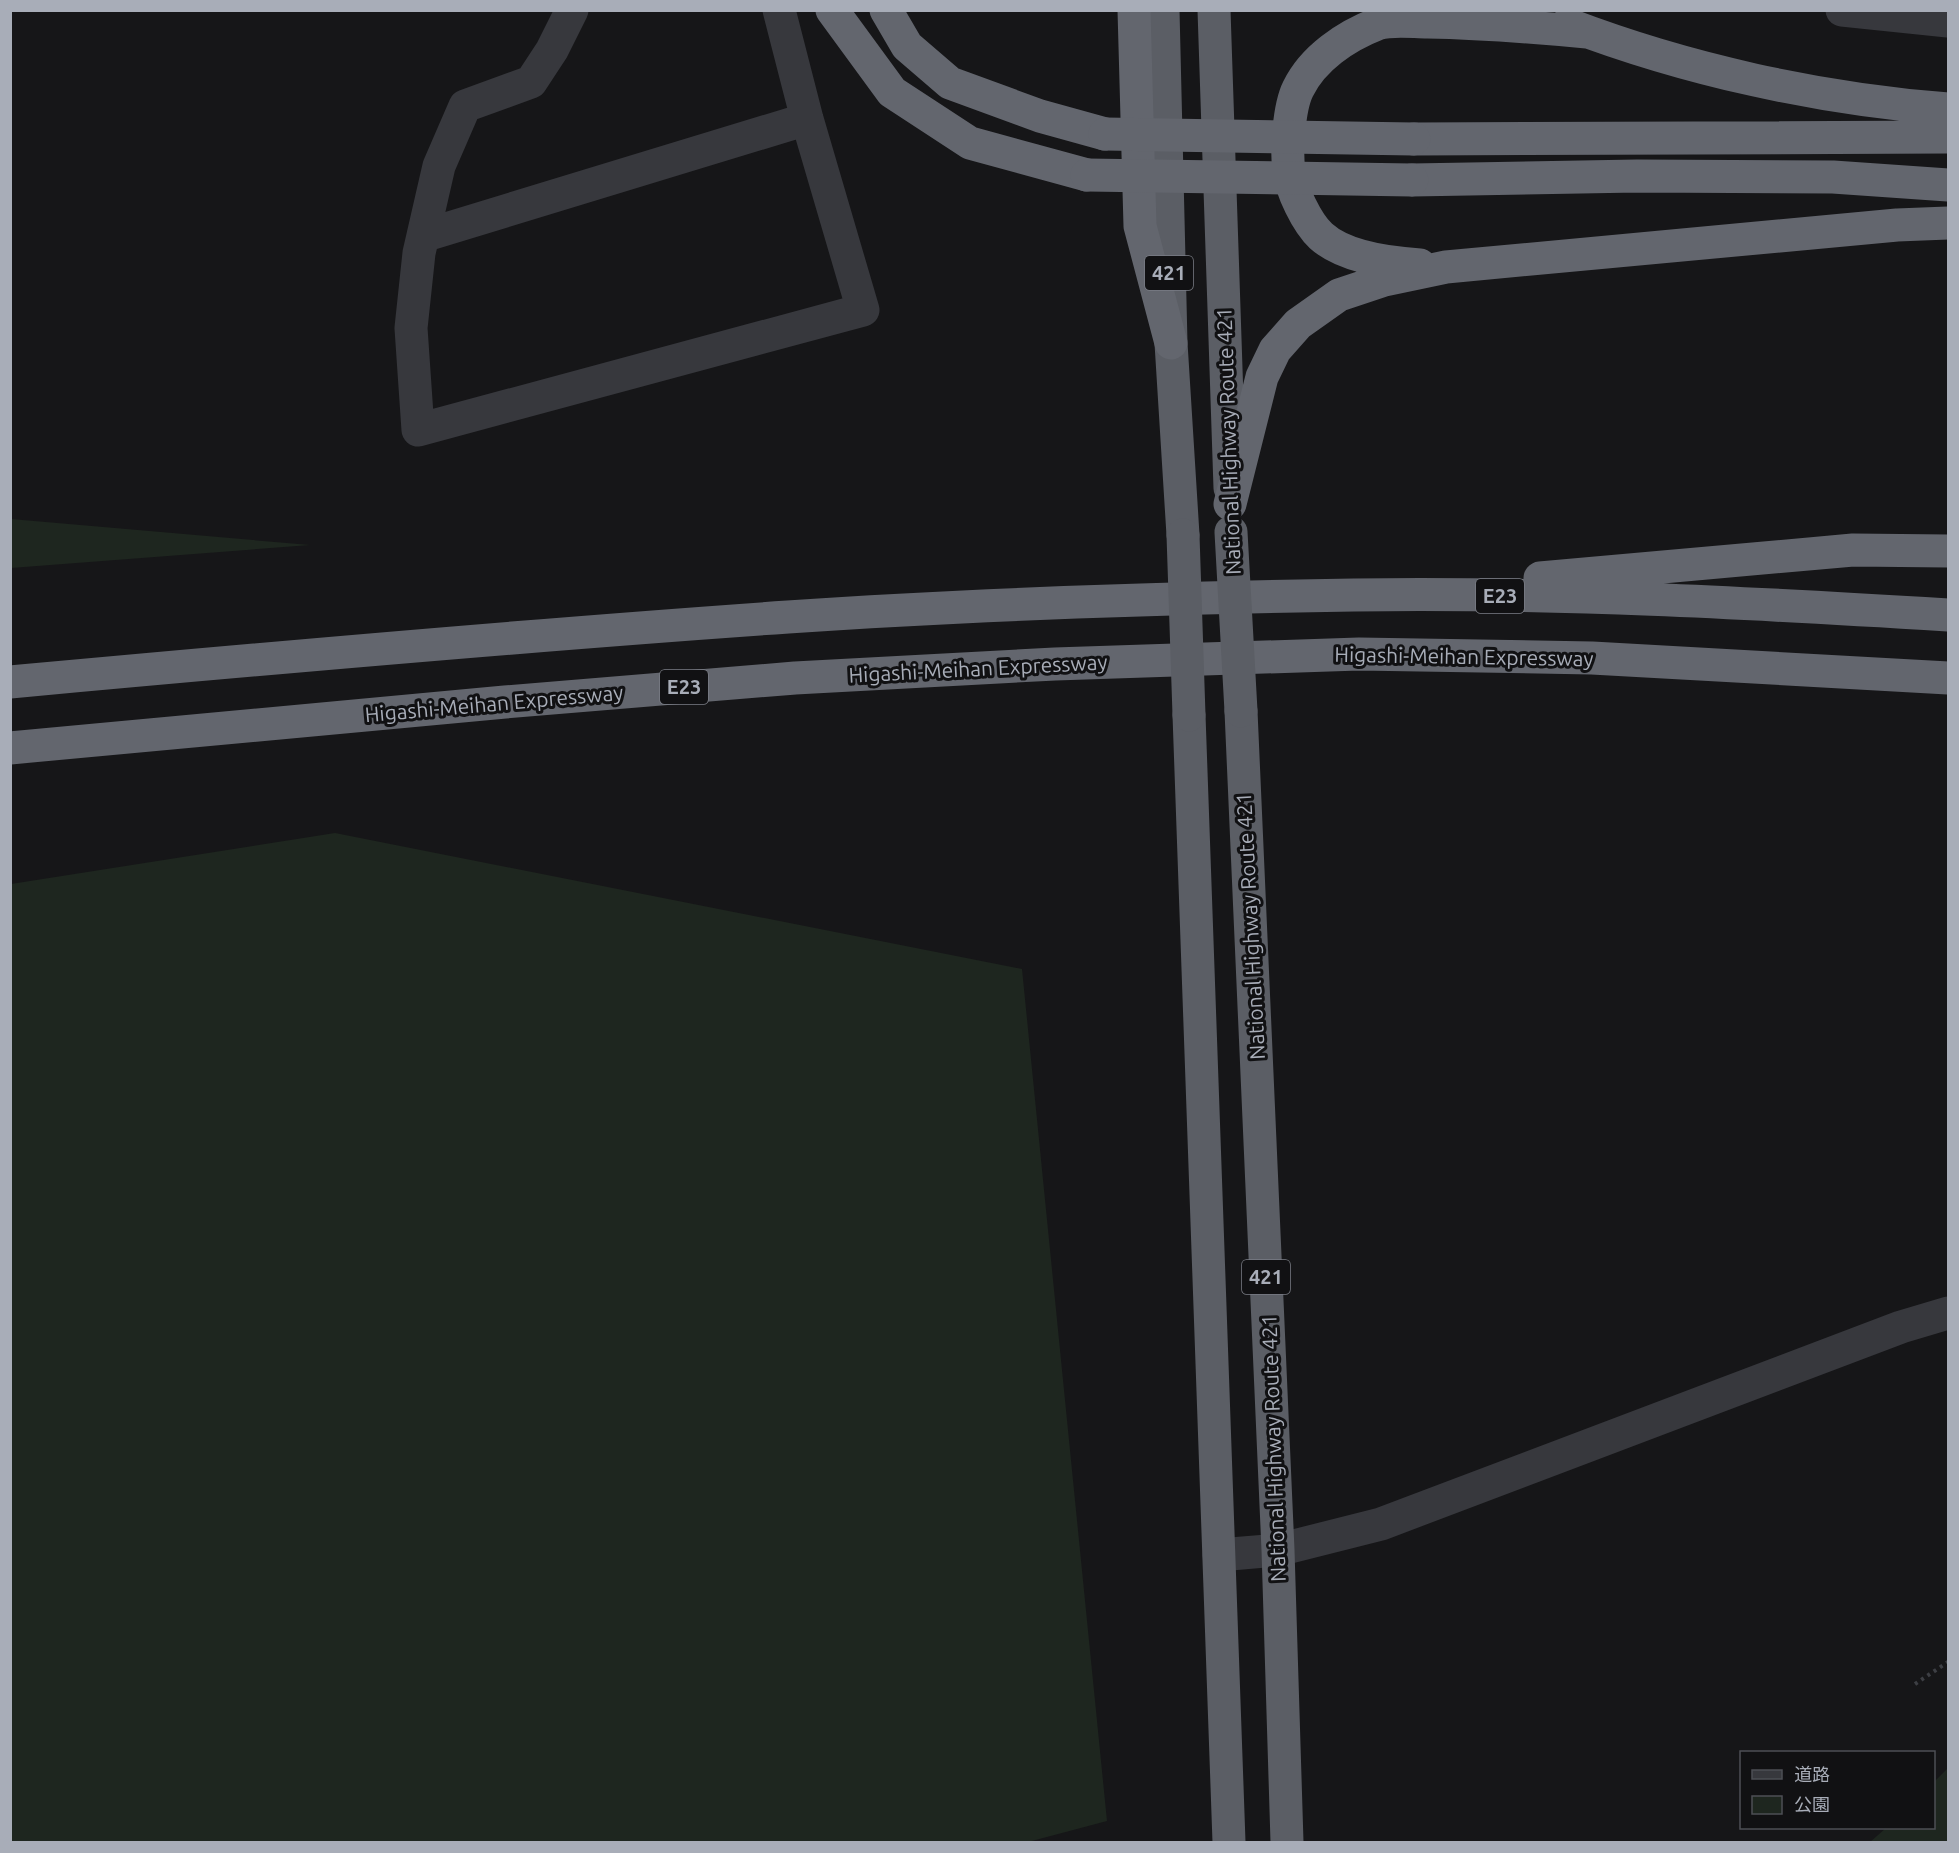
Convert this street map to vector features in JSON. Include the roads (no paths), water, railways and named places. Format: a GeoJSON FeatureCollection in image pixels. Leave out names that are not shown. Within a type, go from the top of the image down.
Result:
{"type":"FeatureCollection","features":[{"type":"Feature","properties":{"kind":"highway"},"geometry":{"type":"LineString","coordinates":[[832,10],[892,92],[970,143],[1087,175],[1412,180],[1637,176],[1833,177],[1948,185]]}},
{"type":"Feature","properties":{"kind":"highway"},"geometry":{"type":"LineString","coordinates":[[886,10],[907,46],[950,83],[1040,116],[1105,134],[1414,139],[1948,137]]}},
{"type":"Feature","properties":{"kind":"highway"},"geometry":{"type":"LineString","coordinates":[[1134,10],[1140,226],[1171,343]]}},
{"type":"Feature","properties":{"kind":"highway","name":"421"},"geometry":{"type":"LineString","coordinates":[[1163,10],[1171,343],[1183,535],[1229,1842]]}},
{"type":"Feature","properties":{"kind":"highway","name":"National Highway Route 421"},"geometry":{"type":"LineString","coordinates":[[1214,10],[1231,518],[1278,1550],[1287,1842]]}},
{"type":"Feature","properties":{"kind":"highway"},"geometry":{"type":"LineString","coordinates":[[1532,10],[1587,32],[1680,62],[1832,96],[1948,110]]}},
{"type":"Feature","properties":{"kind":"highway"},"geometry":{"type":"LineString","coordinates":[[1446,267],[1399,263],[1352,252],[1334,246],[1319,234],[1301,207],[1289,171],[1290,121],[1298,90],[1318,61],[1347,38],[1380,23],[1483,23],[1587,32]]}},
{"type":"Feature","properties":{"kind":"highway"},"geometry":{"type":"LineString","coordinates":[[1231,518],[1262,376],[1275,350],[1298,324],[1339,295],[1384,280],[1446,267],[1897,225],[1948,223]]}},
{"type":"Feature","properties":{"kind":"highway"},"geometry":{"type":"LineString","coordinates":[[1359,595],[1853,550],[1948,551]]}},
{"type":"Feature","properties":{"kind":"highway","name":"E23"},"geometry":{"type":"LineString","coordinates":[[10,682],[792,617],[1052,603],[1359,595],[1599,597],[1770,604],[1948,615]]}},
{"type":"Feature","properties":{"kind":"highway","name":"Higashi-Meihan Expressway"},"geometry":{"type":"LineString","coordinates":[[10,748],[469,705],[795,678],[1055,664],[1359,654],[1592,658],[1948,678]]}},
{"type":"Feature","properties":{"kind":"highway"},"geometry":{"type":"LineString","coordinates":[[1752,666],[1948,699]]}},
{"type":"Feature","properties":{"kind":"street"},"geometry":{"type":"LineString","coordinates":[[572,10],[552,50],[531,82],[465,106],[439,166],[419,253],[411,328],[418,430],[862,310],[807,119],[779,10]]}},
{"type":"Feature","properties":{"kind":"street"},"geometry":{"type":"LineString","coordinates":[[1842,10],[1948,21]]}},
{"type":"Feature","properties":{"kind":"street"},"geometry":{"type":"LineString","coordinates":[[423,236],[807,119]]}},
{"type":"Feature","properties":{"kind":"street"},"geometry":{"type":"LineString","coordinates":[[1219,1555],[1278,1550],[1381,1524],[1890,1331],[1948,1313]]}}]}
